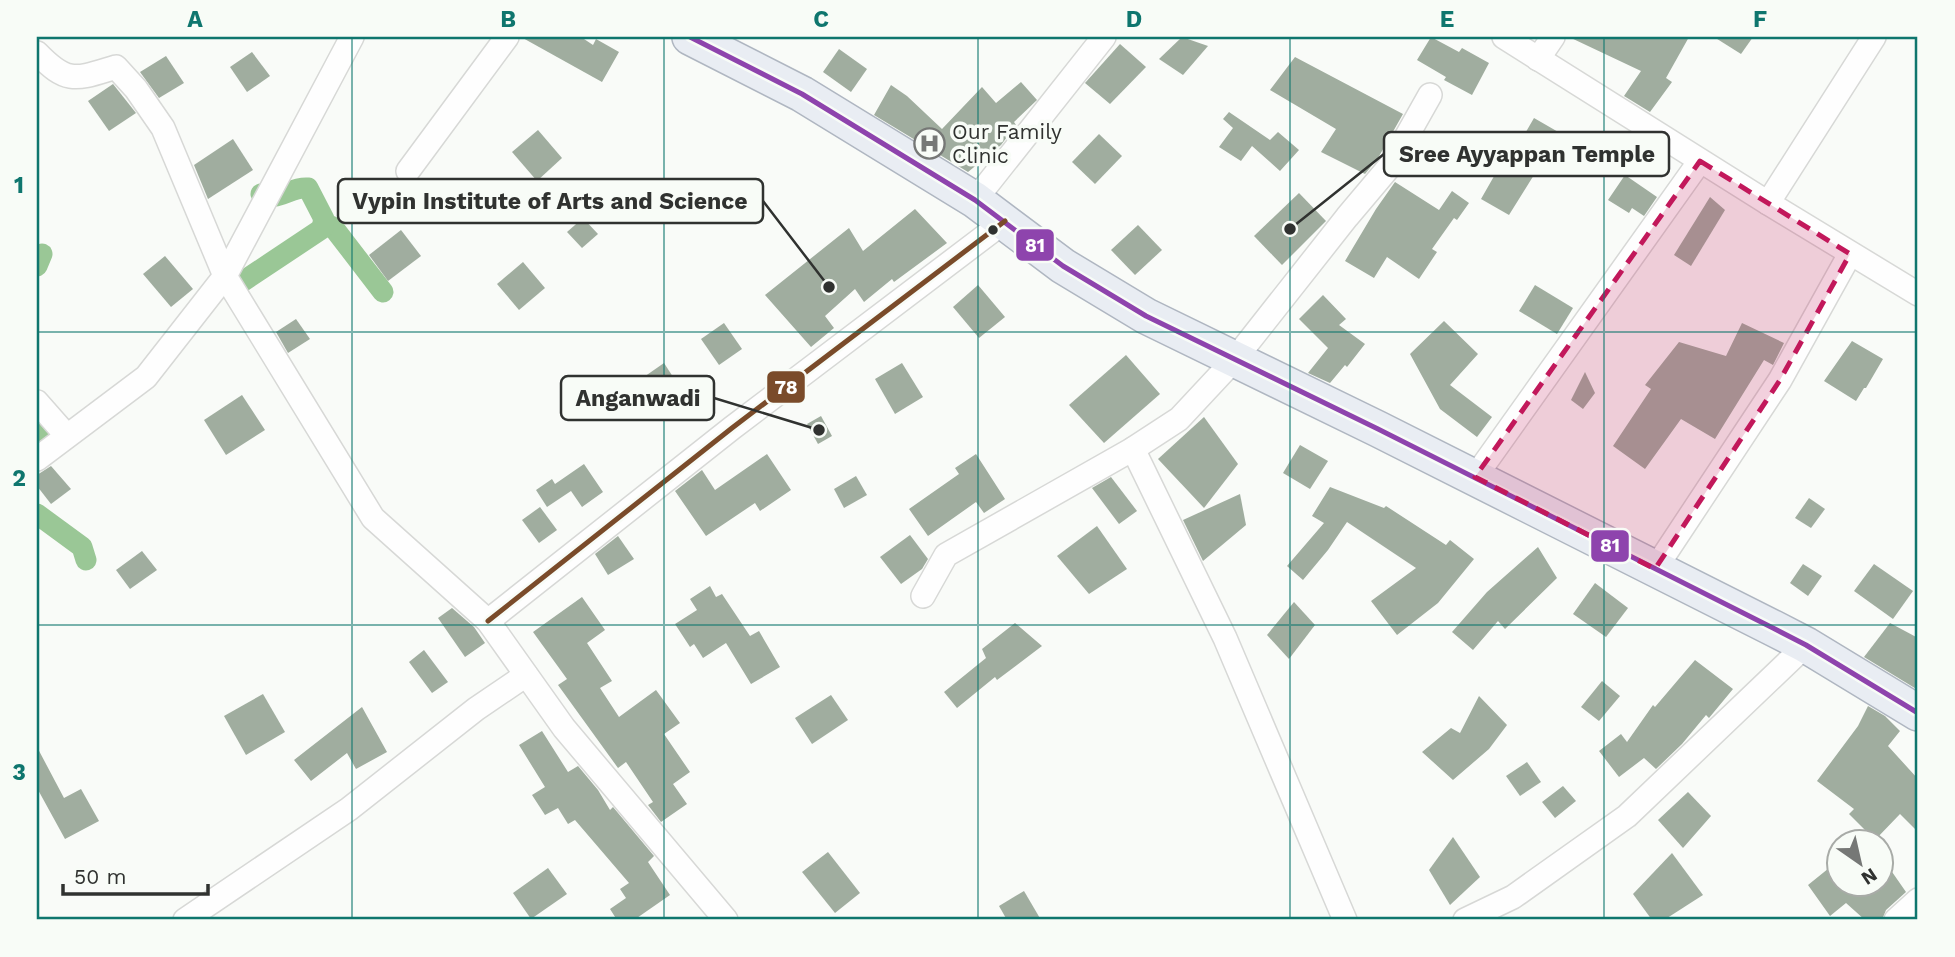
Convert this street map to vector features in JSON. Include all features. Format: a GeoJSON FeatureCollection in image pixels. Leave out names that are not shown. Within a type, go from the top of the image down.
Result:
{"type":"FeatureCollection","features":[{"type":"Feature","properties":{"kind":"main road"},"geometry":{"type":"LineString","coordinates":[[690,37],[802,94],[975,200],[1063,266],[1109,295],[1806,645],[1918,713]]}},
{"type":"Feature","properties":{"kind":"street"},"geometry":{"type":"LineString","coordinates":[[37,458],[146,377],[225,276],[352,37]]}},
{"type":"Feature","properties":{"kind":"street"},"geometry":{"type":"LineString","coordinates":[[408,171],[507,37]]}},
{"type":"Feature","properties":{"kind":"street"},"geometry":{"type":"LineString","coordinates":[[975,200],[1104,37]]}},
{"type":"Feature","properties":{"kind":"street"},"geometry":{"type":"LineString","coordinates":[[1504,37],[1918,294]]}},
{"type":"Feature","properties":{"kind":"street"},"geometry":{"type":"LineString","coordinates":[[1538,60],[1553,37]]}},
{"type":"Feature","properties":{"kind":"street"},"geometry":{"type":"LineString","coordinates":[[1768,203],[1874,37]]}},
{"type":"Feature","properties":{"kind":"street"},"geometry":{"type":"LineString","coordinates":[[37,52],[53,69],[75,79],[116,67],[136,89],[163,128],[225,276],[373,518],[488,621],[564,728],[726,920]]}},
{"type":"Feature","properties":{"kind":"street"},"geometry":{"type":"LineString","coordinates":[[923,596],[946,555],[1133,449],[1179,419],[1235,359],[1390,166],[1430,95]]}},
{"type":"Feature","properties":{"kind":"street"},"geometry":{"type":"LineString","coordinates":[[1475,477],[1700,161]]}},
{"type":"Feature","properties":{"kind":"street"},"geometry":{"type":"LineString","coordinates":[[488,621],[743,420],[1005,221]]}},
{"type":"Feature","properties":{"kind":"street"},"geometry":{"type":"LineString","coordinates":[[1655,569],[1780,380],[1850,254]]}},
{"type":"Feature","properties":{"kind":"street"},"geometry":{"type":"LineString","coordinates":[[37,402],[67,436]]}},
{"type":"Feature","properties":{"kind":"street"},"geometry":{"type":"LineString","coordinates":[[1133,449],[1225,638],[1345,920]]}},
{"type":"Feature","properties":{"kind":"street"},"geometry":{"type":"LineString","coordinates":[[1465,920],[1513,897],[1627,816],[1806,645]]}},
{"type":"Feature","properties":{"kind":"street"},"geometry":{"type":"LineString","coordinates":[[185,920],[349,809],[476,709],[526,675]]}},
{"type":"Feature","properties":{"kind":"street"},"geometry":{"type":"LineString","coordinates":[[1896,920],[1918,900]]}},
{"type":"Feature","properties":{"kind":"highlighted area"},"geometry":{"type":"Polygon","coordinates":[[[1700,161],[1850,254],[1780,380],[1655,569],[1475,477],[1700,161]]]}},
{"type":"Feature","properties":{"kind":"building"},"geometry":{"type":"Polygon","coordinates":[[[521,37],[581,37],[593,45],[596,39],[619,52],[602,82],[521,37]]]}},
{"type":"Feature","properties":{"kind":"building"},"geometry":{"type":"Polygon","coordinates":[[[1182,37],[1208,46],[1183,75],[1159,59],[1182,37]]]}},
{"type":"Feature","properties":{"kind":"building"},"geometry":{"type":"Polygon","coordinates":[[[1431,37],[1459,52],[1462,48],[1489,63],[1472,95],[1444,80],[1446,77],[1417,60],[1431,37]]]}},
{"type":"Feature","properties":{"kind":"building"},"geometry":{"type":"Polygon","coordinates":[[[1569,37],[1689,37],[1666,78],[1672,82],[1650,112],[1624,96],[1641,71],[1569,37]]]}},
{"type":"Feature","properties":{"kind":"building"},"geometry":{"type":"Polygon","coordinates":[[[1714,37],[1753,37],[1741,54],[1714,37]]]}},
{"type":"Feature","properties":{"kind":"building"},"geometry":{"type":"Polygon","coordinates":[[[1120,44],[1146,67],[1110,104],[1085,83],[1120,44]]]}},
{"type":"Feature","properties":{"kind":"building"},"geometry":{"type":"Polygon","coordinates":[[[839,49],[867,69],[851,92],[823,72],[839,49]]]}},
{"type":"Feature","properties":{"kind":"building"},"geometry":{"type":"Polygon","coordinates":[[[252,52],[270,76],[247,92],[230,67],[252,52]]]}},
{"type":"Feature","properties":{"kind":"building"},"geometry":{"type":"Polygon","coordinates":[[[166,56],[184,83],[159,98],[140,72],[166,56]]]}},
{"type":"Feature","properties":{"kind":"building"},"geometry":{"type":"Polygon","coordinates":[[[1295,57],[1403,114],[1378,158],[1365,174],[1321,152],[1336,129],[1270,90],[1295,57]]]}},
{"type":"Feature","properties":{"kind":"building"},"geometry":{"type":"Polygon","coordinates":[[[1021,82],[1037,100],[1014,122],[1016,125],[1001,145],[968,172],[874,115],[891,85],[907,96],[942,129],[982,87],[996,103],[1021,82]]]}},
{"type":"Feature","properties":{"kind":"building"},"geometry":{"type":"Polygon","coordinates":[[[113,84],[136,113],[109,131],[88,101],[113,84]]]}},
{"type":"Feature","properties":{"kind":"building"},"geometry":{"type":"Polygon","coordinates":[[[1229,112],[1270,140],[1278,132],[1299,150],[1280,171],[1252,146],[1241,161],[1219,147],[1233,128],[1223,119],[1229,112]]]}},
{"type":"Feature","properties":{"kind":"building"},"geometry":{"type":"Polygon","coordinates":[[[1534,118],[1560,133],[1509,215],[1481,199],[1497,171],[1502,173],[1534,118]]]}},
{"type":"Feature","properties":{"kind":"building"},"geometry":{"type":"Polygon","coordinates":[[[538,130],[562,158],[537,181],[512,152],[538,130]]]}},
{"type":"Feature","properties":{"kind":"building"},"geometry":{"type":"Polygon","coordinates":[[[1099,134],[1122,156],[1095,184],[1072,162],[1099,134]]]}},
{"type":"Feature","properties":{"kind":"building"},"geometry":{"type":"Polygon","coordinates":[[[233,139],[253,170],[208,199],[194,165],[233,139]]]}},
{"type":"Feature","properties":{"kind":"building"},"geometry":{"type":"Polygon","coordinates":[[[1625,175],[1657,197],[1644,216],[1632,208],[1629,213],[1608,200],[1625,175]]]}},
{"type":"Feature","properties":{"kind":"building"},"geometry":{"type":"Polygon","coordinates":[[[1395,182],[1439,210],[1452,191],[1469,203],[1457,220],[1454,218],[1432,249],[1437,252],[1419,279],[1387,257],[1374,278],[1345,261],[1395,182]]]}},
{"type":"Feature","properties":{"kind":"building"},"geometry":{"type":"Polygon","coordinates":[[[1299,193],[1326,221],[1282,265],[1254,236],[1299,193]]]}},
{"type":"Feature","properties":{"kind":"building"},"geometry":{"type":"Polygon","coordinates":[[[1710,197],[1725,210],[1691,266],[1674,255],[1710,197]]]}},
{"type":"Feature","properties":{"kind":"building"},"geometry":{"type":"Polygon","coordinates":[[[915,209],[947,243],[894,282],[892,279],[864,302],[855,289],[825,316],[834,328],[811,347],[765,295],[849,228],[863,251],[915,209]]]}},
{"type":"Feature","properties":{"kind":"building"},"geometry":{"type":"Polygon","coordinates":[[[583,218],[598,234],[582,248],[567,232],[583,218]]]}},
{"type":"Feature","properties":{"kind":"building"},"geometry":{"type":"Polygon","coordinates":[[[1138,225],[1162,250],[1135,275],[1111,250],[1138,225]]]}},
{"type":"Feature","properties":{"kind":"building"},"geometry":{"type":"Polygon","coordinates":[[[401,230],[421,256],[388,281],[369,255],[401,230]]]}},
{"type":"Feature","properties":{"kind":"building"},"geometry":{"type":"Polygon","coordinates":[[[165,256],[193,289],[171,307],[143,274],[165,256]]]}},
{"type":"Feature","properties":{"kind":"building"},"geometry":{"type":"Polygon","coordinates":[[[523,262],[545,288],[519,310],[497,284],[523,262]]]}},
{"type":"Feature","properties":{"kind":"building"},"geometry":{"type":"Polygon","coordinates":[[[978,285],[1005,317],[979,338],[953,307],[978,285]]]}},
{"type":"Feature","properties":{"kind":"building"},"geometry":{"type":"Polygon","coordinates":[[[1535,285],[1573,308],[1557,334],[1519,311],[1535,285]]]}},
{"type":"Feature","properties":{"kind":"building"},"geometry":{"type":"Polygon","coordinates":[[[1323,295],[1346,319],[1339,325],[1365,344],[1330,383],[1308,373],[1328,348],[1299,319],[1323,295]]]}},
{"type":"Feature","properties":{"kind":"building"},"geometry":{"type":"Polygon","coordinates":[[[296,319],[310,339],[288,353],[276,332],[296,319]]]}},
{"type":"Feature","properties":{"kind":"building"},"geometry":{"type":"Polygon","coordinates":[[[1444,321],[1478,354],[1450,385],[1492,417],[1477,437],[1440,409],[1410,354],[1444,321]]]}},
{"type":"Feature","properties":{"kind":"building"},"geometry":{"type":"Polygon","coordinates":[[[724,323],[742,349],[719,365],[701,339],[724,323]]]}},
{"type":"Feature","properties":{"kind":"building"},"geometry":{"type":"Polygon","coordinates":[[[1742,323],[1784,343],[1773,365],[1764,360],[1715,439],[1681,419],[1645,469],[1613,446],[1651,389],[1645,385],[1679,342],[1726,356],[1742,323]]]}},
{"type":"Feature","properties":{"kind":"building"},"geometry":{"type":"Polygon","coordinates":[[[1852,341],[1883,359],[1856,401],[1824,381],[1852,341]]]}},
{"type":"Feature","properties":{"kind":"building"},"geometry":{"type":"Polygon","coordinates":[[[1126,355],[1160,394],[1104,443],[1069,405],[1126,355]]]}},
{"type":"Feature","properties":{"kind":"building"},"geometry":{"type":"Polygon","coordinates":[[[664,363],[675,380],[653,396],[641,379],[664,363]]]}},
{"type":"Feature","properties":{"kind":"building"},"geometry":{"type":"Polygon","coordinates":[[[902,363],[923,397],[895,414],[875,379],[902,363]]]}},
{"type":"Feature","properties":{"kind":"building"},"geometry":{"type":"Polygon","coordinates":[[[1585,372],[1595,393],[1583,409],[1571,400],[1585,372]]]}},
{"type":"Feature","properties":{"kind":"building"},"geometry":{"type":"Polygon","coordinates":[[[242,395],[265,430],[226,455],[204,420],[242,395]]]}},
{"type":"Feature","properties":{"kind":"building"},"geometry":{"type":"Polygon","coordinates":[[[821,416],[832,436],[818,444],[807,424],[821,416]]]}},
{"type":"Feature","properties":{"kind":"building"},"geometry":{"type":"Polygon","coordinates":[[[1204,417],[1238,464],[1204,508],[1158,459],[1204,417]]]}},
{"type":"Feature","properties":{"kind":"building"},"geometry":{"type":"Polygon","coordinates":[[[1300,445],[1328,461],[1310,489],[1283,473],[1300,445]]]}},
{"type":"Feature","properties":{"kind":"building"},"geometry":{"type":"Polygon","coordinates":[[[767,454],[791,490],[760,511],[755,503],[706,536],[675,491],[702,470],[715,490],[767,454]]]}},
{"type":"Feature","properties":{"kind":"building"},"geometry":{"type":"Polygon","coordinates":[[[976,454],[1005,499],[984,513],[976,502],[928,536],[909,509],[959,474],[955,468],[976,454]]]}},
{"type":"Feature","properties":{"kind":"building"},"geometry":{"type":"Polygon","coordinates":[[[584,464],[603,492],[582,507],[571,491],[547,507],[536,490],[552,479],[555,484],[584,464]]]}},
{"type":"Feature","properties":{"kind":"building"},"geometry":{"type":"Polygon","coordinates":[[[51,466],[71,489],[51,504],[37,486],[37,475],[51,466]]]}},
{"type":"Feature","properties":{"kind":"building"},"geometry":{"type":"Polygon","coordinates":[[[856,476],[867,495],[844,508],[834,489],[856,476]]]}},
{"type":"Feature","properties":{"kind":"building"},"geometry":{"type":"Polygon","coordinates":[[[1111,477],[1137,511],[1119,524],[1092,488],[1111,477]]]}},
{"type":"Feature","properties":{"kind":"building"},"geometry":{"type":"Polygon","coordinates":[[[1330,487],[1384,508],[1386,506],[1446,545],[1450,540],[1474,559],[1438,603],[1397,635],[1371,601],[1416,568],[1347,522],[1303,580],[1287,566],[1324,523],[1312,516],[1330,487]]]}},
{"type":"Feature","properties":{"kind":"building"},"geometry":{"type":"Polygon","coordinates":[[[1240,494],[1246,525],[1203,561],[1183,520],[1240,494]]]}},
{"type":"Feature","properties":{"kind":"building"},"geometry":{"type":"Polygon","coordinates":[[[1809,498],[1825,509],[1811,528],[1795,518],[1809,498]]]}},
{"type":"Feature","properties":{"kind":"building"},"geometry":{"type":"Polygon","coordinates":[[[540,507],[557,530],[539,543],[522,520],[540,507]]]}},
{"type":"Feature","properties":{"kind":"building"},"geometry":{"type":"Polygon","coordinates":[[[1097,526],[1127,569],[1089,594],[1057,556],[1097,526]]]}},
{"type":"Feature","properties":{"kind":"building"},"geometry":{"type":"Polygon","coordinates":[[[910,535],[928,559],[922,569],[901,584],[880,557],[910,535]]]}},
{"type":"Feature","properties":{"kind":"building"},"geometry":{"type":"Polygon","coordinates":[[[618,536],[634,559],[608,575],[595,554],[618,536]]]}},
{"type":"Feature","properties":{"kind":"building"},"geometry":{"type":"Polygon","coordinates":[[[1538,547],[1557,578],[1505,629],[1498,621],[1473,650],[1452,632],[1487,592],[1538,547]]]}},
{"type":"Feature","properties":{"kind":"building"},"geometry":{"type":"Polygon","coordinates":[[[142,551],[157,570],[130,589],[116,570],[142,551]]]}},
{"type":"Feature","properties":{"kind":"building"},"geometry":{"type":"Polygon","coordinates":[[[1803,564],[1822,576],[1808,596],[1790,583],[1803,564]]]}},
{"type":"Feature","properties":{"kind":"building"},"geometry":{"type":"Polygon","coordinates":[[[1874,564],[1913,591],[1893,619],[1854,591],[1874,564]]]}},
{"type":"Feature","properties":{"kind":"building"},"geometry":{"type":"Polygon","coordinates":[[[1595,583],[1628,608],[1606,637],[1573,614],[1595,583]]]}},
{"type":"Feature","properties":{"kind":"building"},"geometry":{"type":"Polygon","coordinates":[[[710,586],[716,597],[722,594],[750,636],[759,631],[780,667],[751,684],[726,643],[703,658],[694,644],[690,647],[675,624],[697,610],[690,599],[710,586]]]}},
{"type":"Feature","properties":{"kind":"building"},"geometry":{"type":"Polygon","coordinates":[[[582,597],[605,630],[587,643],[612,681],[600,688],[619,717],[656,690],[680,723],[664,734],[690,772],[673,784],[687,804],[661,822],[648,805],[653,802],[626,762],[618,768],[558,685],[567,679],[533,632],[582,597]]]}},
{"type":"Feature","properties":{"kind":"building"},"geometry":{"type":"Polygon","coordinates":[[[1294,602],[1315,625],[1289,659],[1267,635],[1294,602]]]}},
{"type":"Feature","properties":{"kind":"building"},"geometry":{"type":"Polygon","coordinates":[[[452,608],[474,627],[485,643],[465,657],[438,618],[452,608]]]}},
{"type":"Feature","properties":{"kind":"building"},"geometry":{"type":"Polygon","coordinates":[[[1015,623],[1042,646],[997,680],[995,677],[957,708],[944,692],[986,658],[982,649],[1015,623]]]}},
{"type":"Feature","properties":{"kind":"building"},"geometry":{"type":"Polygon","coordinates":[[[1890,623],[1918,638],[1918,690],[1864,657],[1890,623]]]}},
{"type":"Feature","properties":{"kind":"building"},"geometry":{"type":"Polygon","coordinates":[[[424,650],[448,682],[432,693],[409,662],[424,650]]]}},
{"type":"Feature","properties":{"kind":"building"},"geometry":{"type":"Polygon","coordinates":[[[1695,660],[1733,689],[1709,718],[1706,715],[1656,769],[1644,758],[1619,777],[1599,751],[1621,734],[1627,742],[1653,705],[1655,707],[1695,660]]]}},
{"type":"Feature","properties":{"kind":"building"},"geometry":{"type":"Polygon","coordinates":[[[1602,681],[1620,696],[1599,721],[1581,707],[1602,681]]]}},
{"type":"Feature","properties":{"kind":"building"},"geometry":{"type":"Polygon","coordinates":[[[263,694],[285,732],[246,755],[224,716],[263,694]]]}},
{"type":"Feature","properties":{"kind":"building"},"geometry":{"type":"Polygon","coordinates":[[[831,695],[848,720],[812,744],[795,718],[831,695]]]}},
{"type":"Feature","properties":{"kind":"building"},"geometry":{"type":"Polygon","coordinates":[[[1479,696],[1507,725],[1489,749],[1453,780],[1422,752],[1451,728],[1460,733],[1479,696]]]}},
{"type":"Feature","properties":{"kind":"building"},"geometry":{"type":"Polygon","coordinates":[[[1868,706],[1885,716],[1900,731],[1888,746],[1918,779],[1918,832],[1900,814],[1887,828],[1863,828],[1849,814],[1854,809],[1817,781],[1858,726],[1868,706]]]}},
{"type":"Feature","properties":{"kind":"building"},"geometry":{"type":"Polygon","coordinates":[[[362,707],[387,752],[356,769],[347,753],[311,781],[294,760],[362,707]]]}},
{"type":"Feature","properties":{"kind":"building"},"geometry":{"type":"Polygon","coordinates":[[[542,731],[568,772],[578,766],[610,810],[613,807],[654,856],[648,862],[670,895],[634,920],[617,920],[610,909],[626,898],[620,889],[629,883],[575,820],[568,824],[558,808],[545,815],[532,795],[545,787],[519,745],[542,731]]]}},
{"type":"Feature","properties":{"kind":"building"},"geometry":{"type":"Polygon","coordinates":[[[37,747],[64,798],[81,789],[99,821],[65,839],[37,788],[37,747]]]}},
{"type":"Feature","properties":{"kind":"building"},"geometry":{"type":"Polygon","coordinates":[[[1527,762],[1541,782],[1520,796],[1506,776],[1527,762]]]}},
{"type":"Feature","properties":{"kind":"building"},"geometry":{"type":"Polygon","coordinates":[[[1563,786],[1576,801],[1555,818],[1542,802],[1563,786]]]}},
{"type":"Feature","properties":{"kind":"building"},"geometry":{"type":"Polygon","coordinates":[[[1688,792],[1711,816],[1683,848],[1658,820],[1688,792]]]}},
{"type":"Feature","properties":{"kind":"building"},"geometry":{"type":"Polygon","coordinates":[[[1453,837],[1480,877],[1450,905],[1429,870],[1453,837]]]}},
{"type":"Feature","properties":{"kind":"building"},"geometry":{"type":"Polygon","coordinates":[[[828,852],[860,893],[835,913],[802,872],[828,852]]]}},
{"type":"Feature","properties":{"kind":"building"},"geometry":{"type":"Polygon","coordinates":[[[1672,853],[1703,895],[1664,920],[1652,920],[1633,894],[1672,853]]]}},
{"type":"Feature","properties":{"kind":"building"},"geometry":{"type":"Polygon","coordinates":[[[548,868],[567,894],[531,919],[513,893],[548,868]]]}},
{"type":"Feature","properties":{"kind":"building"},"geometry":{"type":"Polygon","coordinates":[[[1826,870],[1826,898],[1896,898],[1896,878],[1906,892],[1886,910],[1882,920],[1865,920],[1846,903],[1830,916],[1808,885],[1826,870]]]}},
{"type":"Feature","properties":{"kind":"building"},"geometry":{"type":"Polygon","coordinates":[[[1024,891],[1041,920],[1007,920],[999,906],[1024,891]]]}},
{"type":"Feature","properties":{"kind":"waterway"},"geometry":{"type":"LineString","coordinates":[[233,288],[323,228],[324,219],[308,188],[272,197],[261,194]]}},
{"type":"Feature","properties":{"kind":"waterway"},"geometry":{"type":"LineString","coordinates":[[323,223],[333,227],[383,292]]}},
{"type":"Feature","properties":{"kind":"waterway"},"geometry":{"type":"LineString","coordinates":[[37,266],[42,254]]}},
{"type":"Feature","properties":{"kind":"waterway"},"geometry":{"type":"LineString","coordinates":[[37,410],[50,426],[37,439]]}},
{"type":"Feature","properties":{"kind":"waterway"},"geometry":{"type":"LineString","coordinates":[[37,514],[82,547],[86,560]]}},
{"type":"Feature","properties":{"kind":"transit line","name":"81"},"geometry":{"type":"LineString","coordinates":[[690,37],[802,94],[975,200],[1063,266],[1146,316],[1378,429],[1773,628],[1918,713]]}},
{"type":"Feature","properties":{"kind":"transit line","name":"78"},"geometry":{"type":"LineString","coordinates":[[488,621],[732,428],[1005,221]]}},
{"type":"Feature","properties":{"kind":"place","name":"Our Family Clinic"},"geometry":{"type":"Point","coordinates":[929,144]}},
{"type":"Feature","properties":{"kind":"place","name":"Sree Ayyappan Temple"},"geometry":{"type":"Point","coordinates":[1290,229]}},
{"type":"Feature","properties":{"kind":"place","name":"Vypin Institute of Arts and Science"},"geometry":{"type":"Point","coordinates":[829,287]}},
{"type":"Feature","properties":{"kind":"place","name":"Anganwadi"},"geometry":{"type":"Point","coordinates":[819,430]}}]}
